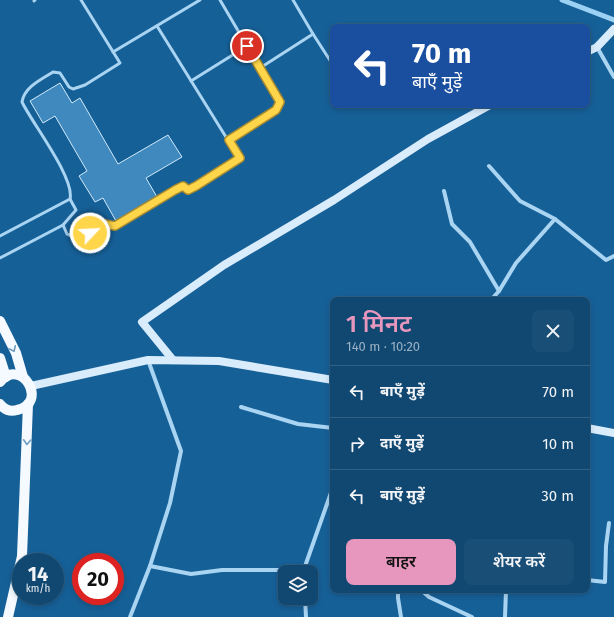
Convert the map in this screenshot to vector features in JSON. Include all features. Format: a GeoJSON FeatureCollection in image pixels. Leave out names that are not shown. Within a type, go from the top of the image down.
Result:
{"type":"FeatureCollection","features":[{"type":"Feature","properties":{"kind":"main road"},"geometry":{"type":"LineString","coordinates":[[0,321],[16,353],[23,377]]}},
{"type":"Feature","properties":{"kind":"main road"},"geometry":{"type":"LineString","coordinates":[[0,358],[3,379],[12,375],[23,377],[28,381],[32,392],[28,404],[22,556],[8,617]]}},
{"type":"Feature","properties":{"kind":"main road"},"geometry":{"type":"LineString","coordinates":[[0,418],[1,405],[13,411],[24,408],[28,404]]}},
{"type":"Feature","properties":{"kind":"street"},"geometry":{"type":"LineString","coordinates":[[590,50],[597,47],[612,32]]}},
{"type":"Feature","properties":{"kind":"street"},"geometry":{"type":"LineString","coordinates":[[597,47],[614,77]]}},
{"type":"Feature","properties":{"kind":"street"},"geometry":{"type":"LineString","coordinates":[[173,360],[142,322],[224,265],[334,200],[428,139],[485,108]]}},
{"type":"Feature","properties":{"kind":"street"},"geometry":{"type":"LineString","coordinates":[[488,166],[520,201],[555,219],[606,260],[614,256]]}},
{"type":"Feature","properties":{"kind":"street"},"geometry":{"type":"LineString","coordinates":[[444,191],[452,224],[470,242],[498,291]]}},
{"type":"Feature","properties":{"kind":"street"},"geometry":{"type":"LineString","coordinates":[[493,297],[516,263],[555,219]]}},
{"type":"Feature","properties":{"kind":"street"},"geometry":{"type":"LineString","coordinates":[[130,617],[150,566],[170,502],[181,451],[148,360]]}},
{"type":"Feature","properties":{"kind":"street"},"geometry":{"type":"LineString","coordinates":[[31,386],[148,360],[219,361],[330,380]]}},
{"type":"Feature","properties":{"kind":"street"},"geometry":{"type":"LineString","coordinates":[[241,407],[298,424],[330,428]]}},
{"type":"Feature","properties":{"kind":"street"},"geometry":{"type":"LineString","coordinates":[[590,429],[614,433]]}},
{"type":"Feature","properties":{"kind":"street"},"geometry":{"type":"LineString","coordinates":[[305,565],[330,495]]}},
{"type":"Feature","properties":{"kind":"street"},"geometry":{"type":"LineString","coordinates":[[590,580],[605,582],[606,546],[609,523]]}},
{"type":"Feature","properties":{"kind":"street"},"geometry":{"type":"LineString","coordinates":[[150,566],[191,574],[222,570],[278,571]]}},
{"type":"Feature","properties":{"kind":"street"},"geometry":{"type":"LineString","coordinates":[[398,593],[401,617]]}},
{"type":"Feature","properties":{"kind":"street"},"geometry":{"type":"LineString","coordinates":[[424,593],[429,597],[472,617]]}},
{"type":"Feature","properties":{"kind":"street"},"geometry":{"type":"LineString","coordinates":[[505,617],[506,593]]}},
{"type":"Feature","properties":{"kind":"street"},"geometry":{"type":"LineString","coordinates":[[305,605],[306,617]]}},
{"type":"Feature","properties":{"kind":"lane"},"geometry":{"type":"LineString","coordinates":[[0,258],[64,225],[76,210],[70,199],[71,193],[69,182],[22,102],[23,95],[35,84],[53,72],[60,73],[69,87],[74,89],[86,84],[120,63],[81,0]]}},
{"type":"Feature","properties":{"kind":"lane"},"geometry":{"type":"LineString","coordinates":[[113,52],[200,0]]}},
{"type":"Feature","properties":{"kind":"lane"},"geometry":{"type":"LineString","coordinates":[[220,0],[280,102],[276,110],[229,140]]}},
{"type":"Feature","properties":{"kind":"lane"},"geometry":{"type":"LineString","coordinates":[[293,0],[330,60]]}},
{"type":"Feature","properties":{"kind":"lane"},"geometry":{"type":"LineString","coordinates":[[64,225],[68,234],[75,237],[90,233],[104,224],[115,226],[183,186],[188,190],[196,186],[240,158],[157,26]]}},
{"type":"Feature","properties":{"kind":"lane"},"geometry":{"type":"LineString","coordinates":[[260,68],[313,34]]}},
{"type":"Feature","properties":{"kind":"lane"},"geometry":{"type":"LineString","coordinates":[[191,81],[247,46]]}},
{"type":"Feature","properties":{"kind":"lane"},"geometry":{"type":"LineString","coordinates":[[0,236],[70,199]]}},
{"type":"Feature","properties":{"kind":"building"},"geometry":{"type":"Polygon","coordinates":[[[60,83],[72,103],[80,98],[118,164],[168,135],[182,157],[146,178],[157,197],[116,221],[103,198],[95,202],[79,176],[87,171],[55,116],[43,123],[30,101],[60,83]]]}},
{"type":"Feature","properties":{"kind":"waterway"},"geometry":{"type":"LineString","coordinates":[[562,0],[614,20]]}},
{"type":"Feature","properties":{"kind":"route"},"geometry":{"type":"LineString","coordinates":[[90,233],[104,224],[115,226],[183,186],[188,190],[240,158],[229,140],[276,110],[280,102],[247,46]]}}]}
